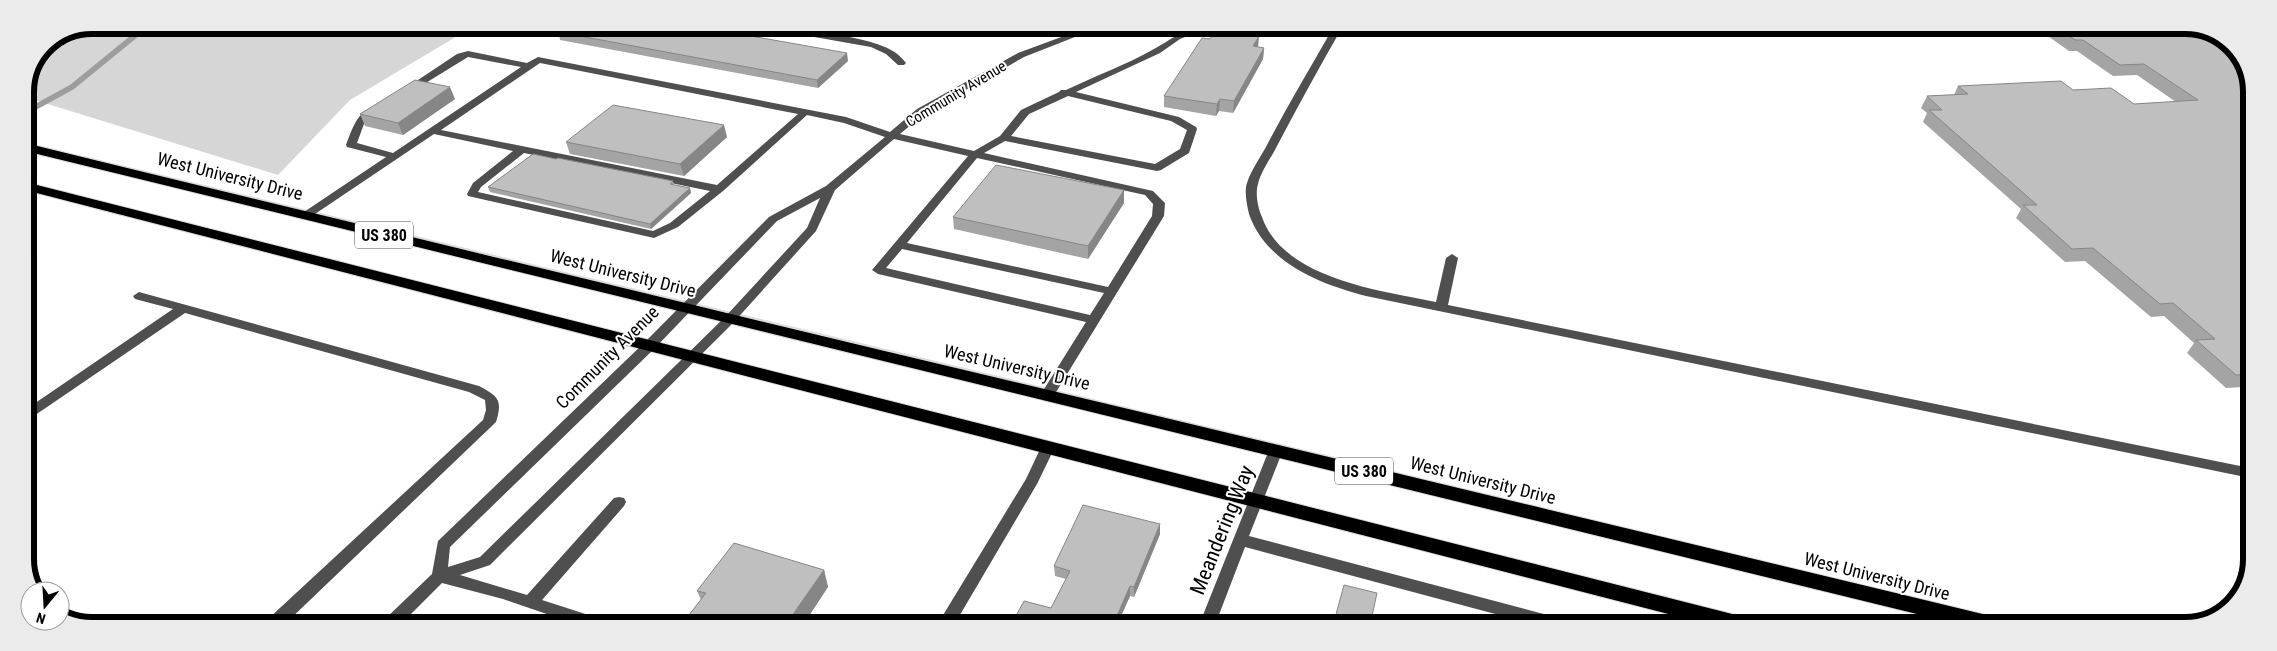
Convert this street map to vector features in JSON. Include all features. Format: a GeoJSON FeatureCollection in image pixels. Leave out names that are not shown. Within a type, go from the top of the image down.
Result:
{"type":"FeatureCollection","features":[{"type":"Feature","properties":{"kind":"highway","name":"West University Drive"},"geometry":{"type":"LineString","coordinates":[[34,149],[729,320],[1048,394],[1962,617]]}},
{"type":"Feature","properties":{"kind":"highway","name":"US 380"},"geometry":{"type":"LineString","coordinates":[[34,188],[1713,617]]}},
{"type":"Feature","properties":{"kind":"street"},"geometry":{"type":"LineString","coordinates":[[815,34],[873,44],[889,52],[901,63]]}},
{"type":"Feature","properties":{"kind":"street","name":"Community Avenue"},"geometry":{"type":"LineString","coordinates":[[439,576],[444,545],[650,345],[773,219],[830,188],[890,135],[921,111],[1021,55],[1077,34]]}},
{"type":"Feature","properties":{"kind":"street"},"geometry":{"type":"LineString","coordinates":[[1094,320],[878,270],[975,154],[1004,138],[1025,112],[1064,92],[1156,51],[1177,38],[1188,34]]}},
{"type":"Feature","properties":{"kind":"street"},"geometry":{"type":"LineString","coordinates":[[1334,34],[1296,100],[1252,184],[1250,198],[1259,228],[1272,245],[1310,272],[1334,284],[1442,308],[2243,472]]}},
{"type":"Feature","properties":{"kind":"street"},"geometry":{"type":"LineString","coordinates":[[403,93],[460,56],[468,54],[529,66]]}},
{"type":"Feature","properties":{"kind":"street"},"geometry":{"type":"LineString","coordinates":[[305,216],[538,60],[804,114],[846,120],[890,135],[1138,189],[1155,198],[1159,203],[1158,216],[1048,394]]}},
{"type":"Feature","properties":{"kind":"street"},"geometry":{"type":"LineString","coordinates":[[1004,138],[1157,168],[1185,151],[1192,129],[1174,119],[1064,92]]}},
{"type":"Feature","properties":{"kind":"street"},"geometry":{"type":"LineString","coordinates":[[386,104],[362,119],[351,145],[394,156]]}},
{"type":"Feature","properties":{"kind":"street"},"geometry":{"type":"LineString","coordinates":[[523,148],[477,184],[472,194],[654,235],[674,225],[719,189],[804,114]]}},
{"type":"Feature","properties":{"kind":"street"},"geometry":{"type":"LineString","coordinates":[[432,131],[719,189]]}},
{"type":"Feature","properties":{"kind":"street","name":"Community Avenue"},"geometry":{"type":"LineString","coordinates":[[398,617],[439,576],[485,561],[729,320],[812,228],[830,188]]}},
{"type":"Feature","properties":{"kind":"street"},"geometry":{"type":"LineString","coordinates":[[899,245],[1111,291]]}},
{"type":"Feature","properties":{"kind":"street"},"geometry":{"type":"LineString","coordinates":[[1442,308],[1452,258]]}},
{"type":"Feature","properties":{"kind":"street"},"geometry":{"type":"LineString","coordinates":[[139,296],[474,389],[491,398],[493,410],[488,422],[281,617]]}},
{"type":"Feature","properties":{"kind":"street"},"geometry":{"type":"LineString","coordinates":[[34,411],[183,308]]}},
{"type":"Feature","properties":{"kind":"street"},"geometry":{"type":"LineString","coordinates":[[950,617],[1032,480],[1048,447]]}},
{"type":"Feature","properties":{"kind":"street","name":"Meandering Way"},"geometry":{"type":"LineString","coordinates":[[1210,617],[1276,450]]}},
{"type":"Feature","properties":{"kind":"street"},"geometry":{"type":"LineString","coordinates":[[530,602],[619,502]]}},
{"type":"Feature","properties":{"kind":"street"},"geometry":{"type":"LineString","coordinates":[[1241,540],[1529,617]]}},
{"type":"Feature","properties":{"kind":"street"},"geometry":{"type":"LineString","coordinates":[[439,576],[530,602],[574,617]]}},
{"type":"Feature","properties":{"kind":"shaded area"},"geometry":{"type":"Polygon","coordinates":[[[92,34],[459,35],[350,100],[278,175],[34,100],[35,81],[38,70],[51,51],[60,44],[70,38],[92,34]]]}},
{"type":"Feature","properties":{"kind":"building"},"geometry":{"type":"Polygon","coordinates":[[[569,34],[739,34],[847,53],[817,80],[569,34]]]}},
{"type":"Feature","properties":{"kind":"building"},"geometry":{"type":"Polygon","coordinates":[[[1213,34],[1259,36],[1253,46],[1264,48],[1234,101],[1220,99],[1217,104],[1164,96],[1202,38],[1210,39],[1213,34]]]}},
{"type":"Feature","properties":{"kind":"building"},"geometry":{"type":"Polygon","coordinates":[[[2067,34],[2193,34],[2211,40],[2223,48],[2237,66],[2243,88],[2243,375],[2236,375],[2196,340],[2215,339],[2173,303],[2160,304],[2093,248],[2072,249],[2023,205],[2037,205],[1929,110],[1942,110],[1927,96],[1968,94],[1958,86],[2061,81],[2073,90],[2111,88],[2134,104],[2198,100],[2144,64],[2120,65],[2083,40],[2075,40],[2067,34]]]}},
{"type":"Feature","properties":{"kind":"building"},"geometry":{"type":"Polygon","coordinates":[[[415,80],[450,87],[398,123],[360,114],[415,80]]]}},
{"type":"Feature","properties":{"kind":"building"},"geometry":{"type":"Polygon","coordinates":[[[613,105],[724,125],[680,164],[566,142],[613,105]]]}},
{"type":"Feature","properties":{"kind":"building"},"geometry":{"type":"Polygon","coordinates":[[[533,154],[673,181],[670,184],[690,188],[650,224],[488,187],[533,154]]]}},
{"type":"Feature","properties":{"kind":"building"},"geometry":{"type":"Polygon","coordinates":[[[996,165],[1124,190],[1088,246],[953,217],[996,165]]]}},
{"type":"Feature","properties":{"kind":"building"},"geometry":{"type":"Polygon","coordinates":[[[1083,505],[1160,524],[1134,587],[1130,586],[1116,617],[1015,617],[1024,601],[1051,608],[1070,571],[1054,566],[1083,505]]]}},
{"type":"Feature","properties":{"kind":"building"},"geometry":{"type":"Polygon","coordinates":[[[734,543],[824,570],[791,617],[687,617],[706,593],[697,591],[734,543]]]}},
{"type":"Feature","properties":{"kind":"building"},"geometry":{"type":"Polygon","coordinates":[[[1344,585],[1377,593],[1372,617],[1335,617],[1344,585]]]}},
{"type":"Feature","properties":{"kind":"waterway"},"geometry":{"type":"LineString","coordinates":[[34,108],[72,87],[137,34]]}}]}
